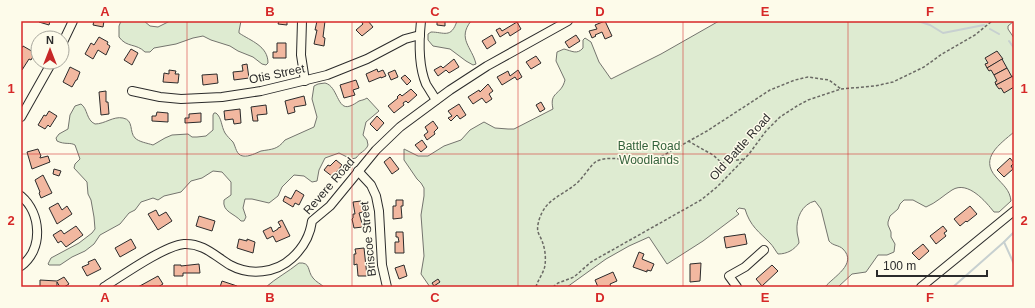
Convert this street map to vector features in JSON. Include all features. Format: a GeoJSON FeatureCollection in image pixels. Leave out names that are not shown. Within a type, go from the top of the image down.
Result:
{"type":"FeatureCollection","features":[{"type":"Feature","properties":{"kind":"street"},"geometry":{"type":"LineString","coordinates":[[302,21],[301,55],[305,81]]}},
{"type":"Feature","properties":{"kind":"street"},"geometry":{"type":"LineString","coordinates":[[421,21],[421,65],[427,85],[436,100]]}},
{"type":"Feature","properties":{"kind":"street","name":"Revere Road"},"geometry":{"type":"LineString","coordinates":[[104,287],[164,251],[182,245],[193,245],[204,248],[239,269],[257,272],[278,268],[295,255],[310,235],[312,221],[330,206],[389,136],[436,100],[487,66],[568,21]]}},
{"type":"Feature","properties":{"kind":"street","name":"Otis Street"},"geometry":{"type":"LineString","coordinates":[[132,91],[160,97],[196,99],[222,97],[260,91],[305,81],[340,70],[367,59],[405,39],[420,35]]}},
{"type":"Feature","properties":{"kind":"street"},"geometry":{"type":"LineString","coordinates":[[21,117],[47,70]]}},
{"type":"Feature","properties":{"kind":"street","name":"Briscoe Street"},"geometry":{"type":"LineString","coordinates":[[358,171],[372,185],[376,196],[382,265],[387,287]]}},
{"type":"Feature","properties":{"kind":"street"},"geometry":{"type":"LineString","coordinates":[[21,196],[32,211],[38,228],[36,241],[32,252],[27,261],[21,266]]}},
{"type":"Feature","properties":{"kind":"street"},"geometry":{"type":"LineString","coordinates":[[921,287],[1014,211]]}},
{"type":"Feature","properties":{"kind":"street"},"geometry":{"type":"LineString","coordinates":[[736,287],[728,276],[745,267],[764,250]]}},
{"type":"Feature","properties":{"kind":"path","name":"Old Battle Road"},"geometry":{"type":"LineString","coordinates":[[553,287],[558,283],[574,277],[591,262],[701,200],[717,187],[780,117],[808,100],[841,89],[876,86],[907,76],[975,36],[992,21]]}},
{"type":"Feature","properties":{"kind":"path"},"geometry":{"type":"LineString","coordinates":[[536,287],[537,283],[542,277],[545,266],[545,251],[538,233],[538,225],[544,208],[576,184],[596,161],[609,158],[646,162],[655,160],[707,132],[727,117],[770,90],[795,80],[808,77],[829,80],[841,89]]}},
{"type":"Feature","properties":{"kind":"path"},"geometry":{"type":"LineString","coordinates":[[688,141],[713,155],[722,163],[744,158]]}},
{"type":"Feature","properties":{"kind":"green space"},"geometry":{"type":"Polygon","coordinates":[[[121,21],[144,21],[150,26],[158,27],[170,21],[241,21],[239,33],[262,48],[267,57],[268,63],[266,65],[262,64],[253,57],[230,46],[203,36],[176,44],[154,48],[150,52],[145,52],[138,47],[125,43],[119,37],[119,26],[121,21]]]}},
{"type":"Feature","properties":{"kind":"green space"},"geometry":{"type":"Polygon","coordinates":[[[457,21],[471,21],[467,27],[465,38],[476,64],[473,65],[466,61],[450,49],[433,46],[428,40],[428,34],[431,32],[450,32],[455,27],[457,21]]]}},
{"type":"Feature","properties":{"kind":"green space","name":"Battle Road Woodlands"},"geometry":{"type":"Polygon","coordinates":[[[719,21],[1014,21],[1008,26],[1008,29],[1014,38],[1014,132],[993,152],[990,164],[991,170],[1008,191],[1011,201],[999,212],[994,212],[976,194],[964,188],[952,190],[926,207],[913,200],[904,200],[898,209],[890,216],[888,222],[891,237],[895,244],[894,252],[887,255],[878,255],[866,272],[852,274],[838,287],[825,287],[843,270],[848,260],[847,255],[843,249],[829,241],[821,209],[815,201],[803,208],[799,217],[797,232],[799,243],[793,250],[784,253],[778,254],[749,220],[745,209],[739,208],[736,211],[739,214],[703,241],[667,264],[649,237],[606,259],[567,287],[430,287],[421,274],[424,256],[421,215],[424,188],[404,160],[404,149],[418,156],[428,156],[444,146],[461,140],[470,130],[484,122],[495,128],[514,129],[553,109],[552,103],[554,96],[561,89],[565,80],[556,61],[557,52],[564,49],[574,52],[581,50],[583,48],[583,40],[585,38],[591,42],[599,62],[611,79],[661,54],[719,21]]]}},
{"type":"Feature","properties":{"kind":"green space"},"geometry":{"type":"Polygon","coordinates":[[[325,83],[333,89],[342,105],[346,107],[350,106],[367,98],[379,111],[366,122],[363,135],[367,140],[368,145],[366,149],[356,158],[351,159],[339,153],[325,158],[319,170],[317,181],[312,182],[304,176],[294,175],[282,187],[278,196],[269,203],[245,199],[243,208],[246,217],[244,221],[241,221],[229,212],[224,204],[224,200],[231,195],[231,182],[222,172],[213,171],[202,178],[191,181],[181,192],[164,196],[158,200],[153,198],[141,202],[120,224],[100,235],[94,244],[85,251],[60,265],[48,264],[51,258],[79,243],[95,229],[87,182],[74,168],[75,164],[80,159],[75,145],[57,141],[56,138],[59,134],[68,129],[70,115],[75,106],[81,104],[90,120],[95,124],[116,118],[126,119],[129,121],[133,136],[135,138],[153,145],[172,135],[188,134],[192,137],[206,136],[213,130],[213,115],[216,113],[225,133],[233,142],[238,152],[245,156],[279,146],[285,140],[314,127],[317,117],[312,99],[314,86],[325,83]]]}},
{"type":"Feature","properties":{"kind":"green space"},"geometry":{"type":"Polygon","coordinates":[[[299,263],[307,265],[313,278],[324,287],[266,287],[291,269],[299,263]]]}},
{"type":"Feature","properties":{"kind":"building"},"geometry":{"type":"Polygon","coordinates":[[[39,21],[50,21],[49,25],[39,21]]]}},
{"type":"Feature","properties":{"kind":"building"},"geometry":{"type":"Polygon","coordinates":[[[94,21],[104,21],[103,27],[93,25],[94,21]]]}},
{"type":"Feature","properties":{"kind":"building"},"geometry":{"type":"Polygon","coordinates":[[[279,21],[287,21],[287,25],[278,24],[279,21]]]}},
{"type":"Feature","properties":{"kind":"building"},"geometry":{"type":"Polygon","coordinates":[[[317,21],[325,21],[323,37],[325,38],[324,46],[314,44],[317,21]]]}},
{"type":"Feature","properties":{"kind":"building"},"geometry":{"type":"Polygon","coordinates":[[[361,21],[368,21],[373,27],[362,36],[356,30],[363,24],[361,21]]]}},
{"type":"Feature","properties":{"kind":"building"},"geometry":{"type":"Polygon","coordinates":[[[437,21],[445,21],[445,26],[437,25],[437,21]]]}},
{"type":"Feature","properties":{"kind":"building"},"geometry":{"type":"Polygon","coordinates":[[[605,21],[612,36],[605,39],[602,32],[592,38],[589,31],[597,29],[595,25],[605,21]]]}},
{"type":"Feature","properties":{"kind":"building"},"geometry":{"type":"Polygon","coordinates":[[[517,22],[521,29],[510,36],[508,32],[500,37],[496,30],[500,28],[502,31],[517,22]]]}},
{"type":"Feature","properties":{"kind":"building"},"geometry":{"type":"Polygon","coordinates":[[[492,35],[496,43],[487,49],[482,41],[492,35]]]}},
{"type":"Feature","properties":{"kind":"building"},"geometry":{"type":"Polygon","coordinates":[[[576,35],[580,41],[569,48],[565,42],[576,35]]]}},
{"type":"Feature","properties":{"kind":"building"},"geometry":{"type":"Polygon","coordinates":[[[99,37],[108,42],[107,44],[110,46],[106,55],[98,50],[93,59],[85,54],[91,43],[94,45],[99,37]]]}},
{"type":"Feature","properties":{"kind":"building"},"geometry":{"type":"Polygon","coordinates":[[[277,43],[286,43],[286,58],[273,58],[273,52],[277,52],[277,43]]]}},
{"type":"Feature","properties":{"kind":"building"},"geometry":{"type":"Polygon","coordinates":[[[23,46],[30,50],[30,60],[22,70],[21,49],[23,46]]]}},
{"type":"Feature","properties":{"kind":"building"},"geometry":{"type":"Polygon","coordinates":[[[131,49],[138,53],[132,65],[124,60],[131,49]]]}},
{"type":"Feature","properties":{"kind":"building"},"geometry":{"type":"Polygon","coordinates":[[[997,51],[1003,59],[987,68],[985,64],[988,63],[985,58],[997,51]]]}},
{"type":"Feature","properties":{"kind":"building"},"geometry":{"type":"Polygon","coordinates":[[[536,56],[541,63],[531,69],[526,62],[536,56]]]}},
{"type":"Feature","properties":{"kind":"building"},"geometry":{"type":"Polygon","coordinates":[[[454,59],[459,67],[449,73],[446,70],[438,76],[434,70],[441,66],[443,68],[454,59]]]}},
{"type":"Feature","properties":{"kind":"building"},"geometry":{"type":"Polygon","coordinates":[[[1002,59],[1007,68],[994,75],[991,70],[989,71],[987,68],[1002,59]]]}},
{"type":"Feature","properties":{"kind":"building"},"geometry":{"type":"Polygon","coordinates":[[[247,64],[249,78],[234,80],[233,72],[243,71],[242,65],[247,64]]]}},
{"type":"Feature","properties":{"kind":"building"},"geometry":{"type":"Polygon","coordinates":[[[70,67],[80,72],[72,87],[63,82],[69,70],[70,70],[70,67]]]}},
{"type":"Feature","properties":{"kind":"building"},"geometry":{"type":"Polygon","coordinates":[[[1007,68],[1012,77],[996,85],[995,82],[997,81],[994,75],[1007,68]]]}},
{"type":"Feature","properties":{"kind":"building"},"geometry":{"type":"Polygon","coordinates":[[[377,69],[378,72],[383,70],[386,76],[369,82],[366,74],[377,69]]]}},
{"type":"Feature","properties":{"kind":"building"},"geometry":{"type":"Polygon","coordinates":[[[169,70],[176,71],[175,74],[179,74],[178,83],[163,82],[164,73],[169,74],[169,70]]]}},
{"type":"Feature","properties":{"kind":"building"},"geometry":{"type":"Polygon","coordinates":[[[395,70],[398,77],[391,80],[388,73],[395,70]]]}},
{"type":"Feature","properties":{"kind":"building"},"geometry":{"type":"Polygon","coordinates":[[[518,70],[522,77],[517,80],[515,77],[502,85],[497,77],[508,71],[510,76],[518,70]]]}},
{"type":"Feature","properties":{"kind":"building"},"geometry":{"type":"Polygon","coordinates":[[[217,74],[218,83],[203,85],[202,75],[217,74]]]}},
{"type":"Feature","properties":{"kind":"building"},"geometry":{"type":"Polygon","coordinates":[[[405,75],[411,81],[407,85],[401,78],[405,75]]]}},
{"type":"Feature","properties":{"kind":"building"},"geometry":{"type":"Polygon","coordinates":[[[1013,76],[1014,87],[1004,93],[1001,88],[999,89],[996,85],[1013,76]]]}},
{"type":"Feature","properties":{"kind":"building"},"geometry":{"type":"Polygon","coordinates":[[[356,80],[359,88],[353,90],[355,95],[344,98],[340,85],[356,80]]]}},
{"type":"Feature","properties":{"kind":"building"},"geometry":{"type":"Polygon","coordinates":[[[488,84],[493,91],[489,94],[492,99],[486,103],[482,98],[473,104],[468,97],[479,90],[480,92],[488,84]]]}},
{"type":"Feature","properties":{"kind":"building"},"geometry":{"type":"Polygon","coordinates":[[[411,89],[417,95],[408,103],[406,101],[403,103],[404,105],[394,113],[388,106],[398,98],[397,97],[400,94],[402,96],[411,89]]]}},
{"type":"Feature","properties":{"kind":"building"},"geometry":{"type":"Polygon","coordinates":[[[106,91],[106,102],[108,102],[109,114],[101,115],[99,92],[106,91]]]}},
{"type":"Feature","properties":{"kind":"building"},"geometry":{"type":"Polygon","coordinates":[[[304,96],[306,105],[294,107],[295,112],[288,114],[285,101],[304,96]]]}},
{"type":"Feature","properties":{"kind":"building"},"geometry":{"type":"Polygon","coordinates":[[[541,102],[545,109],[540,112],[536,105],[541,102]]]}},
{"type":"Feature","properties":{"kind":"building"},"geometry":{"type":"Polygon","coordinates":[[[459,104],[466,115],[460,119],[457,115],[451,121],[448,118],[452,116],[448,111],[459,104]]]}},
{"type":"Feature","properties":{"kind":"building"},"geometry":{"type":"Polygon","coordinates":[[[266,105],[267,114],[257,115],[258,121],[253,121],[251,107],[266,105]]]}},
{"type":"Feature","properties":{"kind":"building"},"geometry":{"type":"Polygon","coordinates":[[[240,109],[241,123],[234,124],[233,119],[225,120],[224,111],[240,109]]]}},
{"type":"Feature","properties":{"kind":"building"},"geometry":{"type":"Polygon","coordinates":[[[49,111],[57,116],[50,127],[48,125],[45,129],[38,125],[44,115],[46,116],[49,111]]]}},
{"type":"Feature","properties":{"kind":"building"},"geometry":{"type":"Polygon","coordinates":[[[157,112],[168,113],[168,122],[152,121],[152,116],[156,116],[157,112]]]}},
{"type":"Feature","properties":{"kind":"building"},"geometry":{"type":"Polygon","coordinates":[[[201,113],[201,122],[185,123],[185,118],[189,118],[189,114],[201,113]]]}},
{"type":"Feature","properties":{"kind":"building"},"geometry":{"type":"Polygon","coordinates":[[[377,116],[384,123],[377,131],[370,124],[377,116]]]}},
{"type":"Feature","properties":{"kind":"building"},"geometry":{"type":"Polygon","coordinates":[[[433,121],[438,128],[434,132],[435,134],[427,140],[424,135],[428,132],[425,127],[433,121]]]}},
{"type":"Feature","properties":{"kind":"building"},"geometry":{"type":"Polygon","coordinates":[[[422,140],[427,147],[421,152],[415,145],[422,140]]]}},
{"type":"Feature","properties":{"kind":"building"},"geometry":{"type":"Polygon","coordinates":[[[38,149],[41,156],[40,158],[48,156],[50,162],[32,169],[27,152],[38,149]]]}},
{"type":"Feature","properties":{"kind":"building"},"geometry":{"type":"Polygon","coordinates":[[[390,157],[399,169],[392,174],[384,162],[390,157]]]}},
{"type":"Feature","properties":{"kind":"building"},"geometry":{"type":"Polygon","coordinates":[[[1010,158],[1014,163],[1011,166],[1013,169],[1004,177],[997,170],[1010,158]]]}},
{"type":"Feature","properties":{"kind":"building"},"geometry":{"type":"Polygon","coordinates":[[[336,160],[342,165],[333,177],[324,170],[328,165],[330,166],[336,160]]]}},
{"type":"Feature","properties":{"kind":"building"},"geometry":{"type":"Polygon","coordinates":[[[54,169],[61,171],[59,176],[53,174],[54,169]]]}},
{"type":"Feature","properties":{"kind":"building"},"geometry":{"type":"Polygon","coordinates":[[[43,175],[52,193],[41,198],[35,180],[43,175]]]}},
{"type":"Feature","properties":{"kind":"building"},"geometry":{"type":"Polygon","coordinates":[[[296,190],[304,195],[299,205],[295,203],[293,207],[283,201],[285,196],[291,199],[296,190]]]}},
{"type":"Feature","properties":{"kind":"building"},"geometry":{"type":"Polygon","coordinates":[[[396,200],[403,200],[403,206],[401,206],[402,218],[393,219],[393,206],[396,206],[396,200]]]}},
{"type":"Feature","properties":{"kind":"building"},"geometry":{"type":"Polygon","coordinates":[[[361,201],[363,212],[359,213],[363,227],[354,228],[352,219],[353,214],[355,214],[353,202],[361,201]]]}},
{"type":"Feature","properties":{"kind":"building"},"geometry":{"type":"Polygon","coordinates":[[[58,203],[62,210],[67,206],[72,214],[57,224],[49,208],[58,203]]]}},
{"type":"Feature","properties":{"kind":"building"},"geometry":{"type":"Polygon","coordinates":[[[970,206],[977,214],[960,226],[954,219],[970,206]]]}},
{"type":"Feature","properties":{"kind":"building"},"geometry":{"type":"Polygon","coordinates":[[[156,210],[159,216],[166,212],[172,221],[158,230],[148,214],[156,210]]]}},
{"type":"Feature","properties":{"kind":"building"},"geometry":{"type":"Polygon","coordinates":[[[199,216],[215,221],[212,231],[196,226],[199,216]]]}},
{"type":"Feature","properties":{"kind":"building"},"geometry":{"type":"Polygon","coordinates":[[[282,220],[290,236],[276,242],[273,236],[267,239],[263,231],[271,227],[273,232],[281,227],[278,222],[282,220]]]}},
{"type":"Feature","properties":{"kind":"building"},"geometry":{"type":"Polygon","coordinates":[[[76,226],[83,235],[66,247],[61,241],[58,243],[53,235],[61,230],[64,234],[76,226]]]}},
{"type":"Feature","properties":{"kind":"building"},"geometry":{"type":"Polygon","coordinates":[[[943,226],[947,231],[944,233],[946,236],[936,244],[930,236],[943,226]]]}},
{"type":"Feature","properties":{"kind":"building"},"geometry":{"type":"Polygon","coordinates":[[[396,232],[403,232],[404,253],[395,253],[395,242],[399,242],[398,237],[396,237],[396,232]]]}},
{"type":"Feature","properties":{"kind":"building"},"geometry":{"type":"Polygon","coordinates":[[[745,234],[747,244],[726,248],[724,237],[745,234]]]}},
{"type":"Feature","properties":{"kind":"building"},"geometry":{"type":"Polygon","coordinates":[[[131,239],[136,248],[120,257],[115,248],[131,239]]]}},
{"type":"Feature","properties":{"kind":"building"},"geometry":{"type":"Polygon","coordinates":[[[239,239],[247,241],[247,239],[255,242],[253,253],[237,248],[239,239]]]}},
{"type":"Feature","properties":{"kind":"building"},"geometry":{"type":"Polygon","coordinates":[[[923,244],[929,251],[919,260],[912,253],[923,244]]]}},
{"type":"Feature","properties":{"kind":"building"},"geometry":{"type":"Polygon","coordinates":[[[364,248],[367,276],[358,276],[357,264],[354,265],[354,254],[356,254],[355,249],[364,248]]]}},
{"type":"Feature","properties":{"kind":"building"},"geometry":{"type":"Polygon","coordinates":[[[639,252],[644,254],[642,259],[654,264],[651,271],[647,270],[647,272],[633,267],[639,252]]]}},
{"type":"Feature","properties":{"kind":"building"},"geometry":{"type":"Polygon","coordinates":[[[95,259],[101,269],[87,276],[82,267],[95,259]]]}},
{"type":"Feature","properties":{"kind":"building"},"geometry":{"type":"Polygon","coordinates":[[[701,263],[700,281],[690,282],[690,264],[701,263]]]}},
{"type":"Feature","properties":{"kind":"building"},"geometry":{"type":"Polygon","coordinates":[[[199,264],[200,273],[183,273],[183,276],[174,276],[174,265],[181,266],[199,264]]]}},
{"type":"Feature","properties":{"kind":"building"},"geometry":{"type":"Polygon","coordinates":[[[404,265],[407,276],[399,279],[395,268],[404,265]]]}},
{"type":"Feature","properties":{"kind":"building"},"geometry":{"type":"Polygon","coordinates":[[[772,265],[778,271],[762,286],[756,279],[772,265]]]}},
{"type":"Feature","properties":{"kind":"building"},"geometry":{"type":"Polygon","coordinates":[[[613,272],[617,281],[610,284],[611,287],[598,287],[595,280],[613,272]]]}},
{"type":"Feature","properties":{"kind":"building"},"geometry":{"type":"Polygon","coordinates":[[[158,276],[163,284],[158,287],[138,287],[158,276]]]}},
{"type":"Feature","properties":{"kind":"building"},"geometry":{"type":"Polygon","coordinates":[[[64,277],[69,284],[64,287],[60,287],[57,282],[57,287],[40,287],[40,280],[57,281],[64,277]]]}},
{"type":"Feature","properties":{"kind":"building"},"geometry":{"type":"Polygon","coordinates":[[[438,279],[440,282],[434,286],[432,283],[438,279]]]}},
{"type":"Feature","properties":{"kind":"building"},"geometry":{"type":"Polygon","coordinates":[[[222,281],[237,286],[237,287],[220,287],[222,281]]]}},
{"type":"Feature","properties":{"kind":"waterway"},"geometry":{"type":"LineString","coordinates":[[918,21],[930,25],[943,33],[984,25]]}},
{"type":"Feature","properties":{"kind":"waterway"},"geometry":{"type":"LineString","coordinates":[[990,29],[999,34]]}},
{"type":"Feature","properties":{"kind":"waterway"},"geometry":{"type":"LineString","coordinates":[[1009,41],[1014,48]]}},
{"type":"Feature","properties":{"kind":"waterway"},"geometry":{"type":"LineString","coordinates":[[1014,232],[1004,242],[1014,264]]}},
{"type":"Feature","properties":{"kind":"waterway"},"geometry":{"type":"LineString","coordinates":[[953,287],[1004,242]]}}]}
